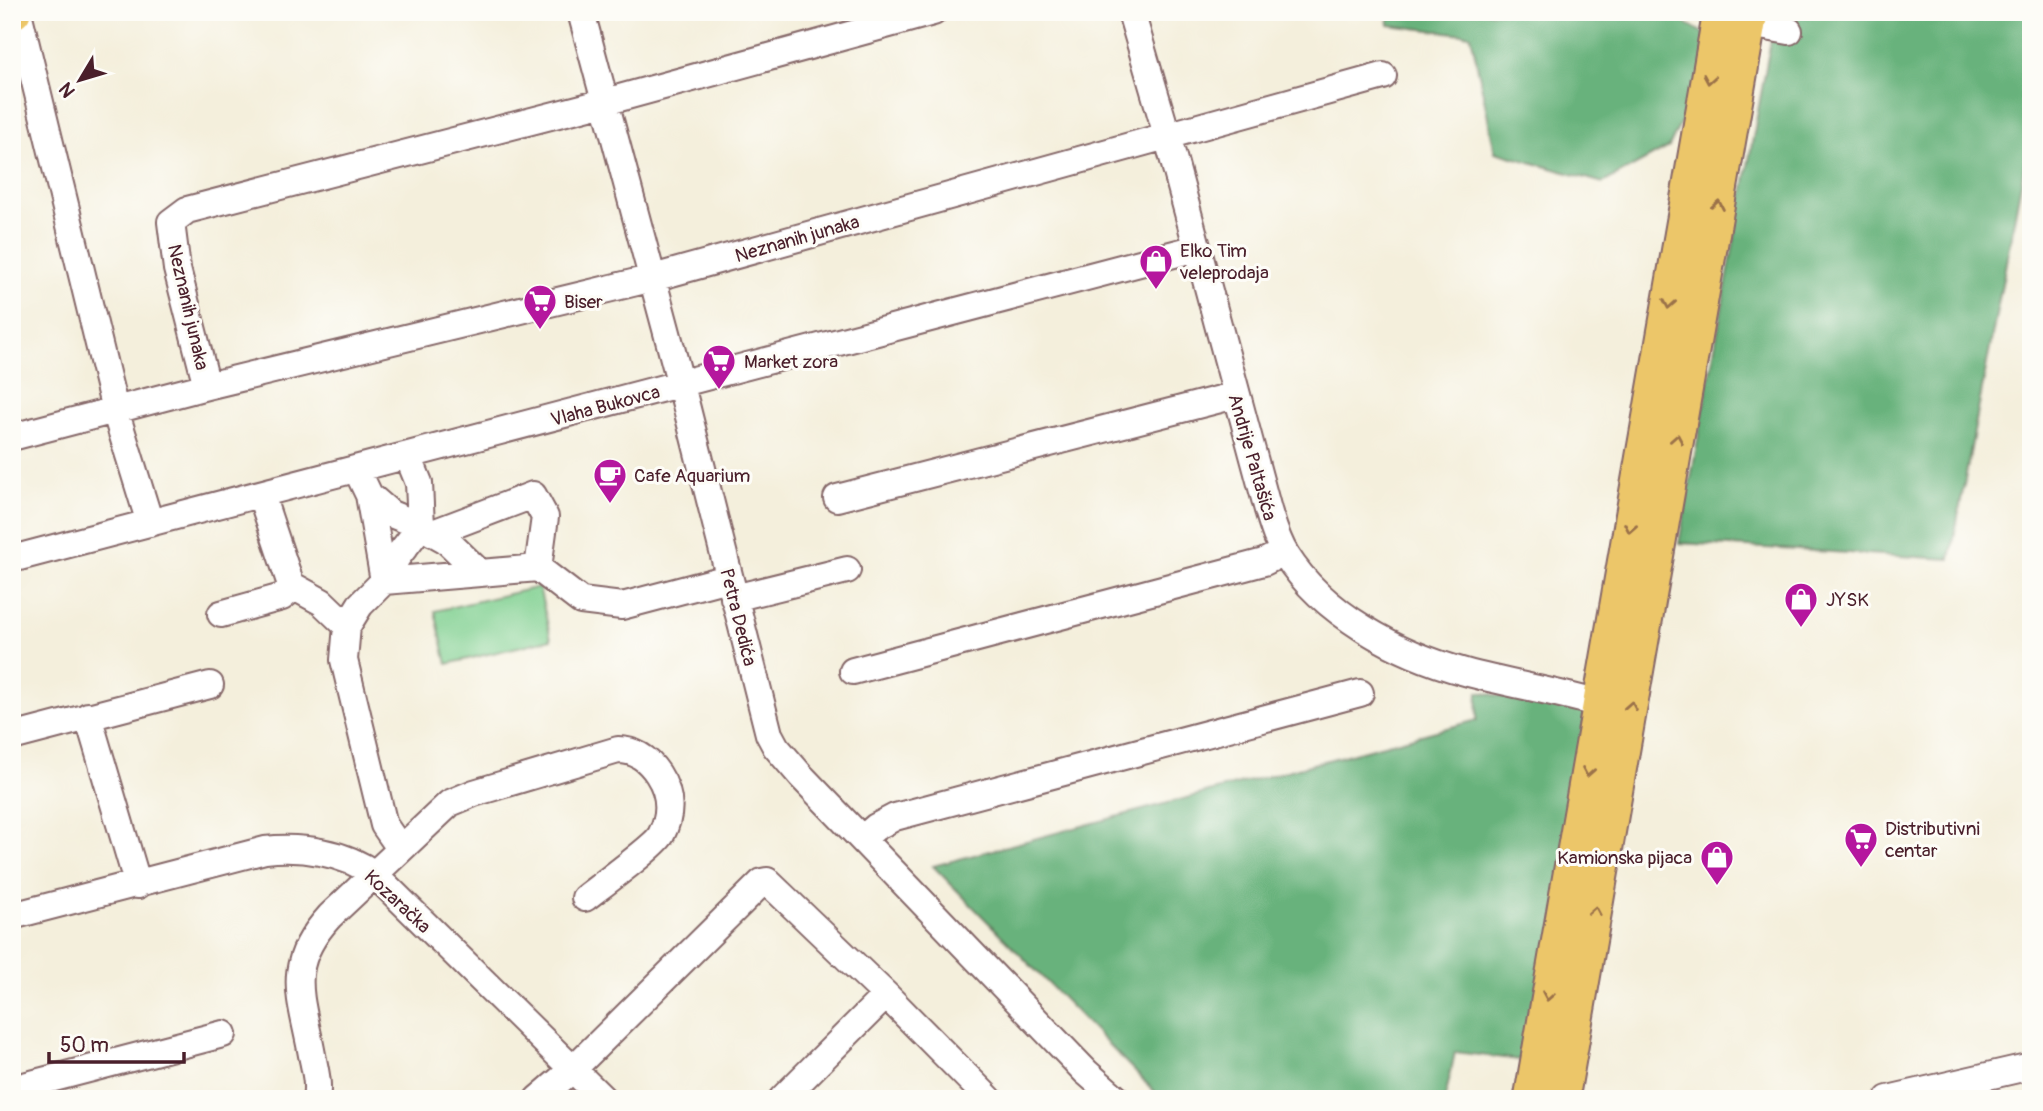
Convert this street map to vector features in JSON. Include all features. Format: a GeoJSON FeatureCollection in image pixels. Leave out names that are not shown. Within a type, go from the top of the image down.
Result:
{"type":"FeatureCollection","features":[{"type":"Feature","properties":{"kind":"main road"},"geometry":{"type":"LineString","coordinates":[[1531,1099],[1600,704],[1740,16]]}},
{"type":"Feature","properties":{"kind":"main road"},"geometry":{"type":"LineString","coordinates":[[1562,1099],[1740,16]]}},
{"type":"Feature","properties":{"kind":"street"},"geometry":{"type":"LineString","coordinates":[[15,12],[115,410],[150,523]]}},
{"type":"Feature","properties":{"kind":"street","name":"Petra Dedića"},"geometry":{"type":"LineString","coordinates":[[581,12],[681,385],[765,721],[776,747],[1086,1072],[1117,1099]]}},
{"type":"Feature","properties":{"kind":"street","name":"Neznanih junaka"},"geometry":{"type":"LineString","coordinates":[[207,386],[177,269],[171,222],[187,209],[605,102],[933,12]]}},
{"type":"Feature","properties":{"kind":"street","name":"Andrije Paltašića"},"geometry":{"type":"LineString","coordinates":[[1132,12],[1268,510],[1284,552],[1304,579],[1327,601],[1357,623],[1407,651],[1466,673],[1600,704]]}},
{"type":"Feature","properties":{"kind":"street"},"geometry":{"type":"LineString","coordinates":[[1740,16],[1788,31]]}},
{"type":"Feature","properties":{"kind":"street","name":"Neznanih junaka"},"geometry":{"type":"LineString","coordinates":[[12,438],[207,386],[653,278],[1383,76]]}},
{"type":"Feature","properties":{"kind":"street","name":"Vlaha Bukovca"},"geometry":{"type":"LineString","coordinates":[[12,559],[1197,248]]}},
{"type":"Feature","properties":{"kind":"street"},"geometry":{"type":"LineString","coordinates":[[837,498],[1236,396]]}},
{"type":"Feature","properties":{"kind":"street"},"geometry":{"type":"LineString","coordinates":[[408,456],[419,483],[427,530]]}},
{"type":"Feature","properties":{"kind":"street"},"geometry":{"type":"LineString","coordinates":[[357,470],[369,495],[384,581]]}},
{"type":"Feature","properties":{"kind":"street"},"geometry":{"type":"LineString","coordinates":[[220,614],[282,597],[288,593],[291,585],[261,495]]}},
{"type":"Feature","properties":{"kind":"street"},"geometry":{"type":"LineString","coordinates":[[369,495],[391,514],[446,540],[480,573]]}},
{"type":"Feature","properties":{"kind":"street"},"geometry":{"type":"LineString","coordinates":[[400,848],[384,825],[347,673],[344,660],[347,626],[360,605],[384,581],[397,557],[427,530],[533,495],[545,517],[538,568]]}},
{"type":"Feature","properties":{"kind":"street"},"geometry":{"type":"LineString","coordinates":[[853,671],[1264,562],[1284,552]]}},
{"type":"Feature","properties":{"kind":"street"},"geometry":{"type":"LineString","coordinates":[[384,581],[538,568],[581,601],[622,606],[847,570]]}},
{"type":"Feature","properties":{"kind":"street"},"geometry":{"type":"LineString","coordinates":[[291,585],[323,602],[347,626]]}},
{"type":"Feature","properties":{"kind":"street"},"geometry":{"type":"LineString","coordinates":[[12,737],[210,685]]}},
{"type":"Feature","properties":{"kind":"street"},"geometry":{"type":"LineString","coordinates":[[862,839],[876,827],[895,817],[1360,694]]}},
{"type":"Feature","properties":{"kind":"street"},"geometry":{"type":"LineString","coordinates":[[88,716],[138,885]]}},
{"type":"Feature","properties":{"kind":"street"},"geometry":{"type":"LineString","coordinates":[[316,1099],[317,1078],[300,992],[299,971],[303,953],[313,935],[438,812],[460,797],[618,750],[630,750],[643,757],[666,787],[670,810],[660,838],[585,898]]}},
{"type":"Feature","properties":{"kind":"street","name":"Kozaračka"},"geometry":{"type":"LineString","coordinates":[[12,916],[265,850],[298,849],[322,853],[360,866],[374,874],[603,1099]]}},
{"type":"Feature","properties":{"kind":"street"},"geometry":{"type":"LineString","coordinates":[[322,853],[334,872],[345,902]]}},
{"type":"Feature","properties":{"kind":"street"},"geometry":{"type":"LineString","coordinates":[[538,1099],[573,1069],[762,882],[767,881],[989,1099]]}},
{"type":"Feature","properties":{"kind":"street"},"geometry":{"type":"LineString","coordinates":[[782,1099],[886,995]]}},
{"type":"Feature","properties":{"kind":"street"},"geometry":{"type":"LineString","coordinates":[[12,1089],[223,1034]]}},
{"type":"Feature","properties":{"kind":"street"},"geometry":{"type":"LineString","coordinates":[[1888,1099],[2031,1066]]}},
{"type":"Feature","properties":{"kind":"green space"},"geometry":{"type":"Polygon","coordinates":[[[1388,12],[1684,12],[1684,22],[1705,34],[1701,80],[1669,147],[1603,183],[1495,152],[1471,35],[1389,25],[1388,12]]]}},
{"type":"Feature","properties":{"kind":"green space"},"geometry":{"type":"Polygon","coordinates":[[[1776,12],[2031,12],[2031,130],[1950,559],[1679,543],[1776,12]]]}},
{"type":"Feature","properties":{"kind":"green space"},"geometry":{"type":"Polygon","coordinates":[[[539,587],[551,639],[447,664],[435,611],[539,587]]]}},
{"type":"Feature","properties":{"kind":"green space"},"geometry":{"type":"Polygon","coordinates":[[[1478,692],[1595,713],[1544,1063],[1455,1052],[1445,1099],[1176,1099],[1159,1096],[933,866],[1477,720],[1478,692]]]}},
{"type":"Feature","properties":{"kind":"place","name":"Elko Tim veleprodaja"},"geometry":{"type":"Point","coordinates":[1156,291]}},
{"type":"Feature","properties":{"kind":"place","name":"Biser"},"geometry":{"type":"Point","coordinates":[540,331]}},
{"type":"Feature","properties":{"kind":"place","name":"Market zora"},"geometry":{"type":"Point","coordinates":[719,391]}},
{"type":"Feature","properties":{"kind":"place","name":"Cafe Aquarium"},"geometry":{"type":"Point","coordinates":[610,505]}},
{"type":"Feature","properties":{"kind":"place","name":"JYSK"},"geometry":{"type":"Point","coordinates":[1801,629]}},
{"type":"Feature","properties":{"kind":"place","name":"Distributivni centar"},"geometry":{"type":"Point","coordinates":[1861,869]}},
{"type":"Feature","properties":{"kind":"place","name":"Kamionska pijaca"},"geometry":{"type":"Point","coordinates":[1717,887]}}]}
